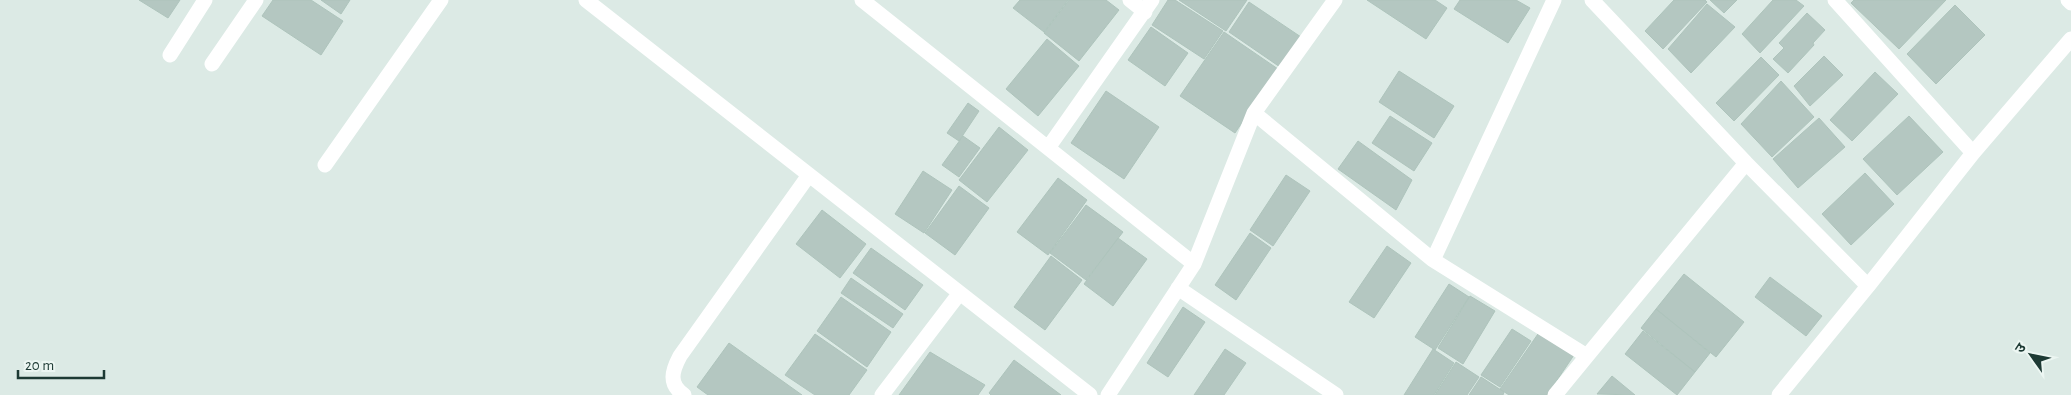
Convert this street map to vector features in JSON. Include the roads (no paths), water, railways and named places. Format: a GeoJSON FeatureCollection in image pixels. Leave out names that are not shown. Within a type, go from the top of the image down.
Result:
{"type":"FeatureCollection","features":[{"type":"Feature","properties":{"kind":"street"},"geometry":{"type":"LineString","coordinates":[[170,55],[205,0]]}},
{"type":"Feature","properties":{"kind":"street"},"geometry":{"type":"LineString","coordinates":[[212,64],[256,0]]}},
{"type":"Feature","properties":{"kind":"street"},"geometry":{"type":"LineString","coordinates":[[325,165],[440,0]]}},
{"type":"Feature","properties":{"kind":"street"},"geometry":{"type":"LineString","coordinates":[[586,0],[1090,395]]}},
{"type":"Feature","properties":{"kind":"street"},"geometry":{"type":"LineString","coordinates":[[862,0],[1194,264]]}},
{"type":"Feature","properties":{"kind":"street"},"geometry":{"type":"LineString","coordinates":[[1048,148],[1148,6],[1130,0]]}},
{"type":"Feature","properties":{"kind":"street"},"geometry":{"type":"LineString","coordinates":[[1108,395],[1194,264],[1254,113],[1335,0]]}},
{"type":"Feature","properties":{"kind":"street"},"geometry":{"type":"LineString","coordinates":[[1433,260],[1554,0]]}},
{"type":"Feature","properties":{"kind":"street"},"geometry":{"type":"LineString","coordinates":[[1592,0],[1746,163],[1868,286]]}},
{"type":"Feature","properties":{"kind":"street"},"geometry":{"type":"LineString","coordinates":[[1835,0],[1973,153]]}},
{"type":"Feature","properties":{"kind":"street"},"geometry":{"type":"LineString","coordinates":[[2068,0],[2071,3]]}},
{"type":"Feature","properties":{"kind":"street"},"geometry":{"type":"LineString","coordinates":[[1779,395],[1973,153],[2071,39]]}},
{"type":"Feature","properties":{"kind":"street"},"geometry":{"type":"LineString","coordinates":[[1254,113],[1433,260],[1587,356]]}},
{"type":"Feature","properties":{"kind":"street"},"geometry":{"type":"LineString","coordinates":[[1555,395],[1746,163]]}},
{"type":"Feature","properties":{"kind":"street"},"geometry":{"type":"LineString","coordinates":[[684,395],[672,382],[672,372],[680,356],[809,174]]}},
{"type":"Feature","properties":{"kind":"street"},"geometry":{"type":"LineString","coordinates":[[1178,288],[1336,395]]}},
{"type":"Feature","properties":{"kind":"street"},"geometry":{"type":"LineString","coordinates":[[882,395],[959,294]]}}]}
